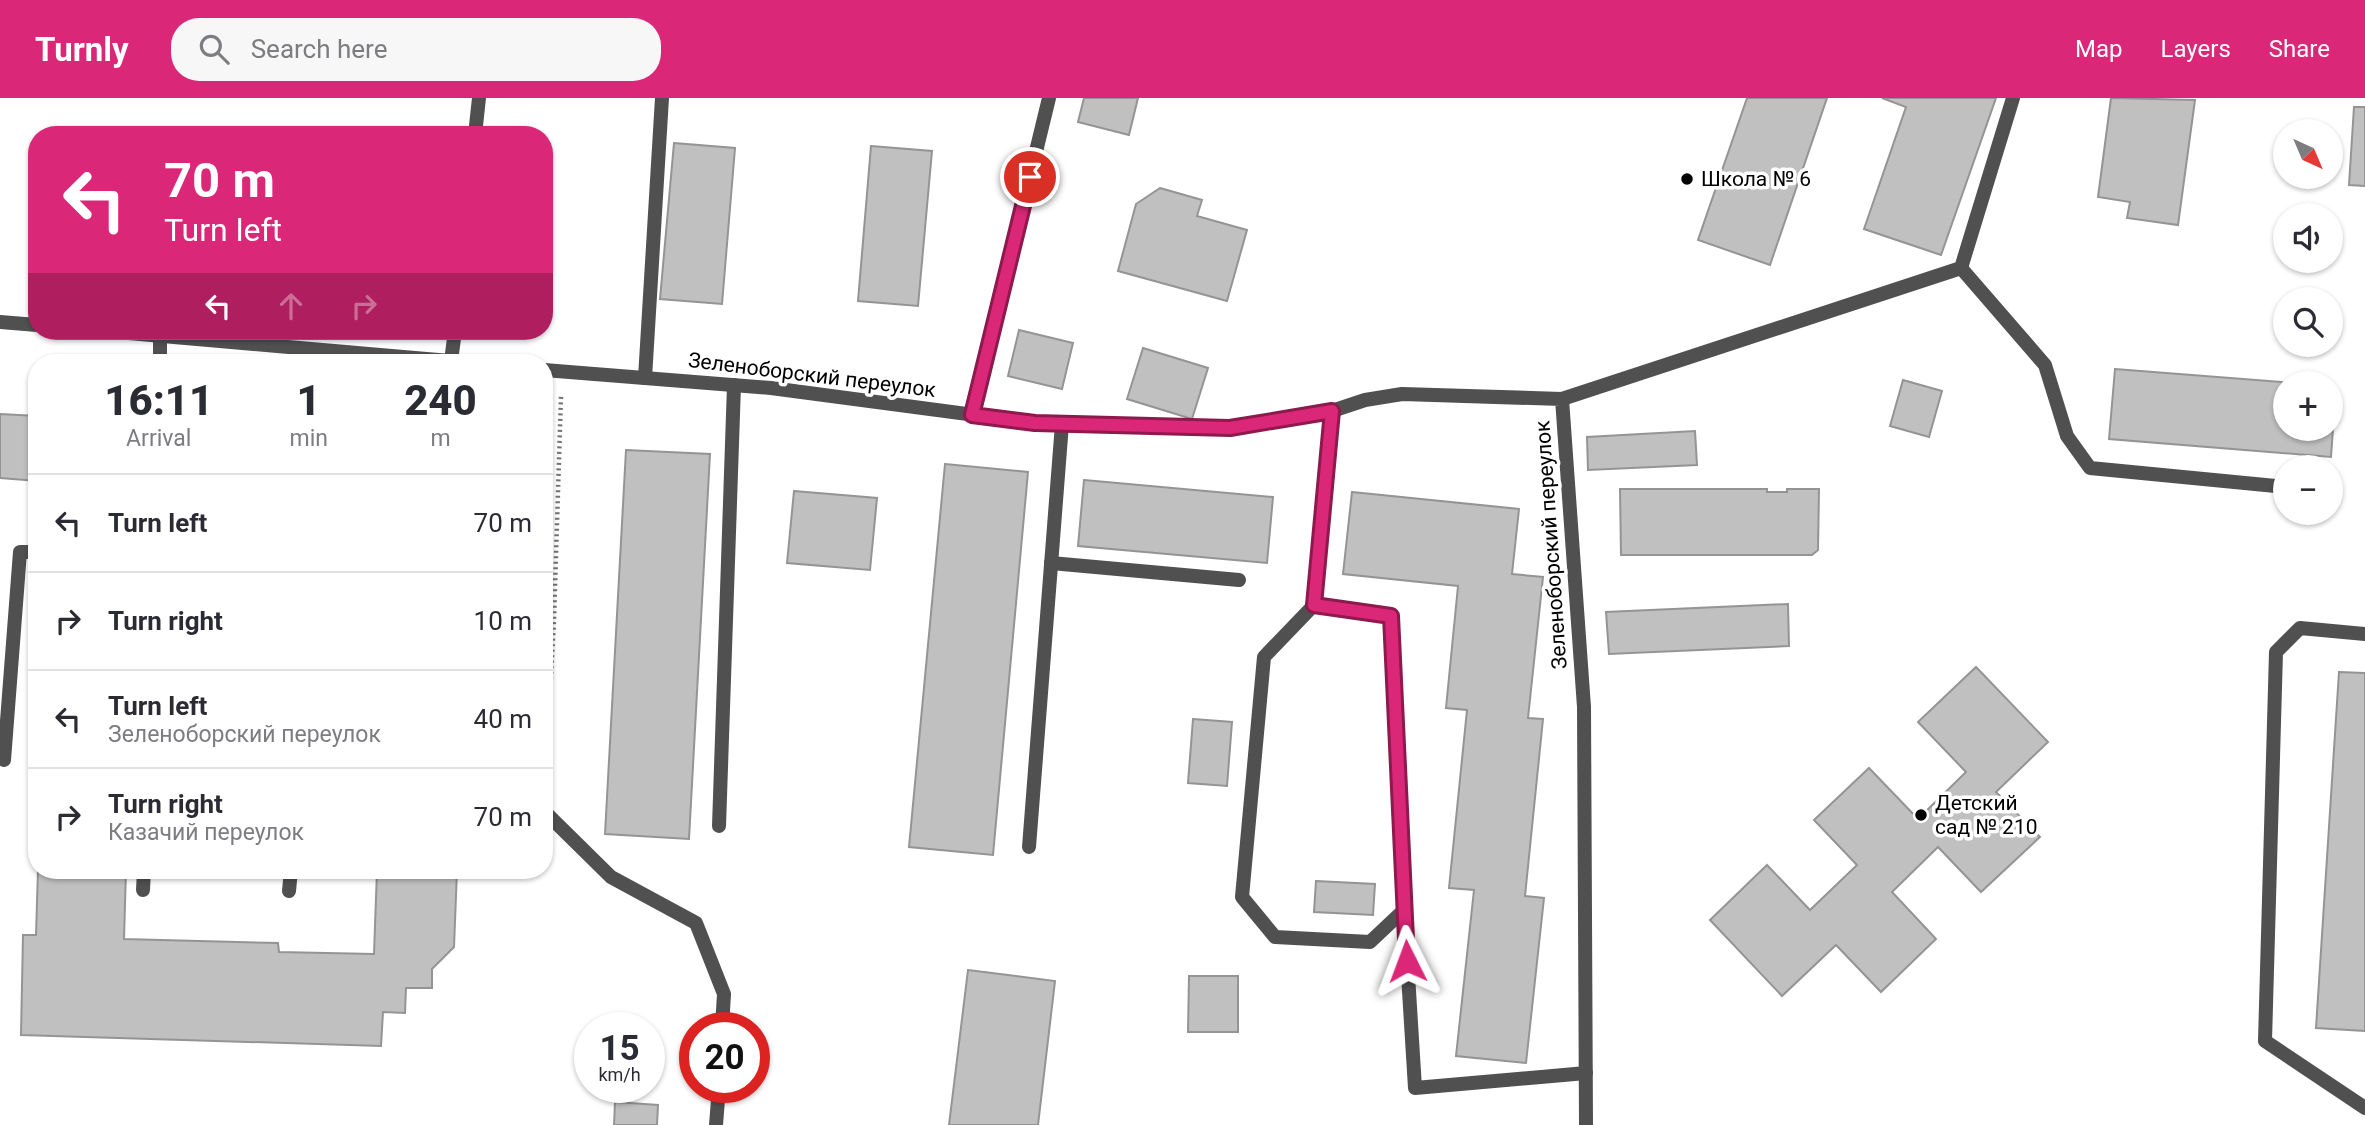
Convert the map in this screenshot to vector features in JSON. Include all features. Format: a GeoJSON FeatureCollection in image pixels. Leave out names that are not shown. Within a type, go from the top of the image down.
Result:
{"type":"FeatureCollection","features":[{"type":"Feature","properties":{"kind":"street"},"geometry":{"type":"LineString","coordinates":[[476,126],[479,98]]}},
{"type":"Feature","properties":{"kind":"street"},"geometry":{"type":"LineString","coordinates":[[645,378],[662,98]]}},
{"type":"Feature","properties":{"kind":"street"},"geometry":{"type":"LineString","coordinates":[[972,415],[1049,98]]}},
{"type":"Feature","properties":{"kind":"street"},"geometry":{"type":"LineString","coordinates":[[1961,268],[2013,98]]}},
{"type":"Feature","properties":{"kind":"street"},"geometry":{"type":"LineString","coordinates":[[1562,399],[1961,268]]}},
{"type":"Feature","properties":{"kind":"street"},"geometry":{"type":"LineString","coordinates":[[1961,268],[2045,365],[2067,436],[2090,468],[2273,486]]}},
{"type":"Feature","properties":{"kind":"street"},"geometry":{"type":"LineString","coordinates":[[0,322],[28,324]]}},
{"type":"Feature","properties":{"kind":"street"},"geometry":{"type":"LineString","coordinates":[[216,340],[373,354]]}},
{"type":"Feature","properties":{"kind":"street","name":"Зеленоборский переулок"},"geometry":{"type":"LineString","coordinates":[[553,370],[734,385],[1035,423],[1062,424],[1230,428],[1332,411],[1365,400],[1402,394],[1562,399],[1584,707],[1586,1125]]}},
{"type":"Feature","properties":{"kind":"street"},"geometry":{"type":"LineString","coordinates":[[719,826],[734,385]]}},
{"type":"Feature","properties":{"kind":"street"},"geometry":{"type":"LineString","coordinates":[[1332,411],[1314,605],[1264,657],[1242,897],[1275,937],[1370,942],[1405,910]]}},
{"type":"Feature","properties":{"kind":"street"},"geometry":{"type":"LineString","coordinates":[[1029,847],[1062,424]]}},
{"type":"Feature","properties":{"kind":"street"},"geometry":{"type":"LineString","coordinates":[[5,760],[20,552],[28,552]]}},
{"type":"Feature","properties":{"kind":"street"},"geometry":{"type":"LineString","coordinates":[[1051,563],[1239,580]]}},
{"type":"Feature","properties":{"kind":"street"},"geometry":{"type":"LineString","coordinates":[[1314,605],[1391,616],[1415,1088],[1586,1073]]}},
{"type":"Feature","properties":{"kind":"street"},"geometry":{"type":"LineString","coordinates":[[2365,634],[2300,628],[2276,652],[2265,1041],[2365,1108]]}},
{"type":"Feature","properties":{"kind":"street"},"geometry":{"type":"LineString","coordinates":[[553,820],[611,877],[696,923],[724,994],[723,1012]]}},
{"type":"Feature","properties":{"kind":"street"},"geometry":{"type":"LineString","coordinates":[[144,879],[144,890]]}},
{"type":"Feature","properties":{"kind":"street"},"geometry":{"type":"LineString","coordinates":[[289,891],[290,879]]}},
{"type":"Feature","properties":{"kind":"street"},"geometry":{"type":"LineString","coordinates":[[716,1125],[718,1103]]}},
{"type":"Feature","properties":{"kind":"path"},"geometry":{"type":"LineString","coordinates":[[553,639],[562,371]]}},
{"type":"Feature","properties":{"kind":"building"},"geometry":{"type":"Polygon","coordinates":[[[1084,98],[1138,98],[1129,135],[1078,122],[1084,98]]]}},
{"type":"Feature","properties":{"kind":"building"},"geometry":{"type":"Polygon","coordinates":[[[1747,98],[1827,98],[1770,265],[1698,240],[1747,98]]]}},
{"type":"Feature","properties":{"kind":"building"},"geometry":{"type":"Polygon","coordinates":[[[1882,98],[1996,98],[1941,255],[1864,229],[1906,107],[1882,98]]]}},
{"type":"Feature","properties":{"kind":"building"},"geometry":{"type":"Polygon","coordinates":[[[2111,98],[2195,100],[2178,225],[2127,218],[2130,202],[2098,197],[2111,98]]]}},
{"type":"Feature","properties":{"kind":"building"},"geometry":{"type":"Polygon","coordinates":[[[2354,107],[2365,107],[2365,186],[2349,185],[2354,107]]]}},
{"type":"Feature","properties":{"kind":"building"},"geometry":{"type":"Polygon","coordinates":[[[674,143],[735,148],[722,304],[660,299],[674,143]]]}},
{"type":"Feature","properties":{"kind":"building"},"geometry":{"type":"Polygon","coordinates":[[[871,146],[932,151],[918,306],[858,301],[871,146]]]}},
{"type":"Feature","properties":{"kind":"building"},"geometry":{"type":"Polygon","coordinates":[[[1160,188],[1202,200],[1197,216],[1247,230],[1227,301],[1118,271],[1136,204],[1160,188]]]}},
{"type":"Feature","properties":{"kind":"building"},"geometry":{"type":"Polygon","coordinates":[[[1019,330],[1073,343],[1062,389],[1008,376],[1019,330]]]}},
{"type":"Feature","properties":{"kind":"building"},"geometry":{"type":"Polygon","coordinates":[[[1143,348],[1208,368],[1192,419],[1127,399],[1143,348]]]}},
{"type":"Feature","properties":{"kind":"building"},"geometry":{"type":"Polygon","coordinates":[[[2115,369],[2273,381],[2273,441],[2332,441],[2331,455],[2306,455],[2109,439],[2115,369]]]}},
{"type":"Feature","properties":{"kind":"building"},"geometry":{"type":"Polygon","coordinates":[[[1903,380],[1942,391],[1929,437],[1890,426],[1903,380]]]}},
{"type":"Feature","properties":{"kind":"building"},"geometry":{"type":"Polygon","coordinates":[[[0,414],[28,416],[28,480],[0,478],[0,414]]]}},
{"type":"Feature","properties":{"kind":"building"},"geometry":{"type":"Polygon","coordinates":[[[1695,431],[1697,465],[1588,470],[1587,437],[1695,431]]]}},
{"type":"Feature","properties":{"kind":"building"},"geometry":{"type":"Polygon","coordinates":[[[626,450],[710,454],[689,839],[605,834],[626,450]]]}},
{"type":"Feature","properties":{"kind":"building"},"geometry":{"type":"Polygon","coordinates":[[[945,464],[1028,472],[993,855],[909,847],[945,464]]]}},
{"type":"Feature","properties":{"kind":"building"},"geometry":{"type":"Polygon","coordinates":[[[1084,480],[1273,497],[1267,563],[1078,546],[1084,480]]]}},
{"type":"Feature","properties":{"kind":"building"},"geometry":{"type":"Polygon","coordinates":[[[1620,489],[1767,489],[1767,492],[1787,492],[1787,489],[1819,489],[1818,550],[1812,555],[1621,555],[1620,489]]]}},
{"type":"Feature","properties":{"kind":"building"},"geometry":{"type":"Polygon","coordinates":[[[794,491],[877,498],[870,570],[787,563],[794,491]]]}},
{"type":"Feature","properties":{"kind":"building"},"geometry":{"type":"Polygon","coordinates":[[[1352,492],[1519,509],[1512,574],[1543,577],[1528,718],[1543,719],[1525,896],[1544,898],[1526,1063],[1456,1056],[1474,890],[1449,888],[1467,710],[1446,708],[1458,586],[1343,574],[1352,492]]]}},
{"type":"Feature","properties":{"kind":"building"},"geometry":{"type":"Polygon","coordinates":[[[1788,604],[1789,646],[1609,654],[1606,612],[1788,604]]]}},
{"type":"Feature","properties":{"kind":"building"},"geometry":{"type":"Polygon","coordinates":[[[1976,667],[2048,742],[1996,792],[2040,837],[1981,892],[1938,847],[1892,892],[1936,939],[1881,992],[1836,945],[1782,996],[1710,920],[1767,865],[1810,910],[1857,865],[1814,820],[1869,768],[1918,819],[1966,772],[1918,722],[1976,667]]]}},
{"type":"Feature","properties":{"kind":"building"},"geometry":{"type":"Polygon","coordinates":[[[2339,672],[2365,673],[2365,1031],[2316,1028],[2339,672]]]}},
{"type":"Feature","properties":{"kind":"building"},"geometry":{"type":"Polygon","coordinates":[[[1193,719],[1232,722],[1227,786],[1188,783],[1193,719]]]}},
{"type":"Feature","properties":{"kind":"building"},"geometry":{"type":"Polygon","coordinates":[[[38,879],[126,879],[124,939],[278,943],[279,952],[374,954],[377,879],[457,879],[454,947],[432,969],[432,988],[406,988],[405,1013],[383,1012],[381,1046],[21,1035],[23,935],[36,935],[38,879]]]}},
{"type":"Feature","properties":{"kind":"building"},"geometry":{"type":"Polygon","coordinates":[[[1316,881],[1375,884],[1373,915],[1314,912],[1316,881]]]}},
{"type":"Feature","properties":{"kind":"building"},"geometry":{"type":"Polygon","coordinates":[[[968,970],[1055,981],[1038,1125],[949,1125],[968,970]]]}},
{"type":"Feature","properties":{"kind":"building"},"geometry":{"type":"Polygon","coordinates":[[[1189,976],[1238,976],[1238,1032],[1188,1032],[1189,976]]]}},
{"type":"Feature","properties":{"kind":"building"},"geometry":{"type":"Polygon","coordinates":[[[615,1103],[658,1105],[657,1125],[614,1125],[615,1103]]]}},
{"type":"Feature","properties":{"kind":"place","name":"Школа № 6"},"geometry":{"type":"Point","coordinates":[1687,179]}},
{"type":"Feature","properties":{"kind":"place","name":"Детский сад № 210"},"geometry":{"type":"Point","coordinates":[1921,815]}},
{"type":"Feature","properties":{"kind":"route"},"geometry":{"type":"LineString","coordinates":[[1030,177],[972,415],[1035,423],[1230,428],[1332,411],[1314,605],[1391,616],[1407,961]]}}]}
